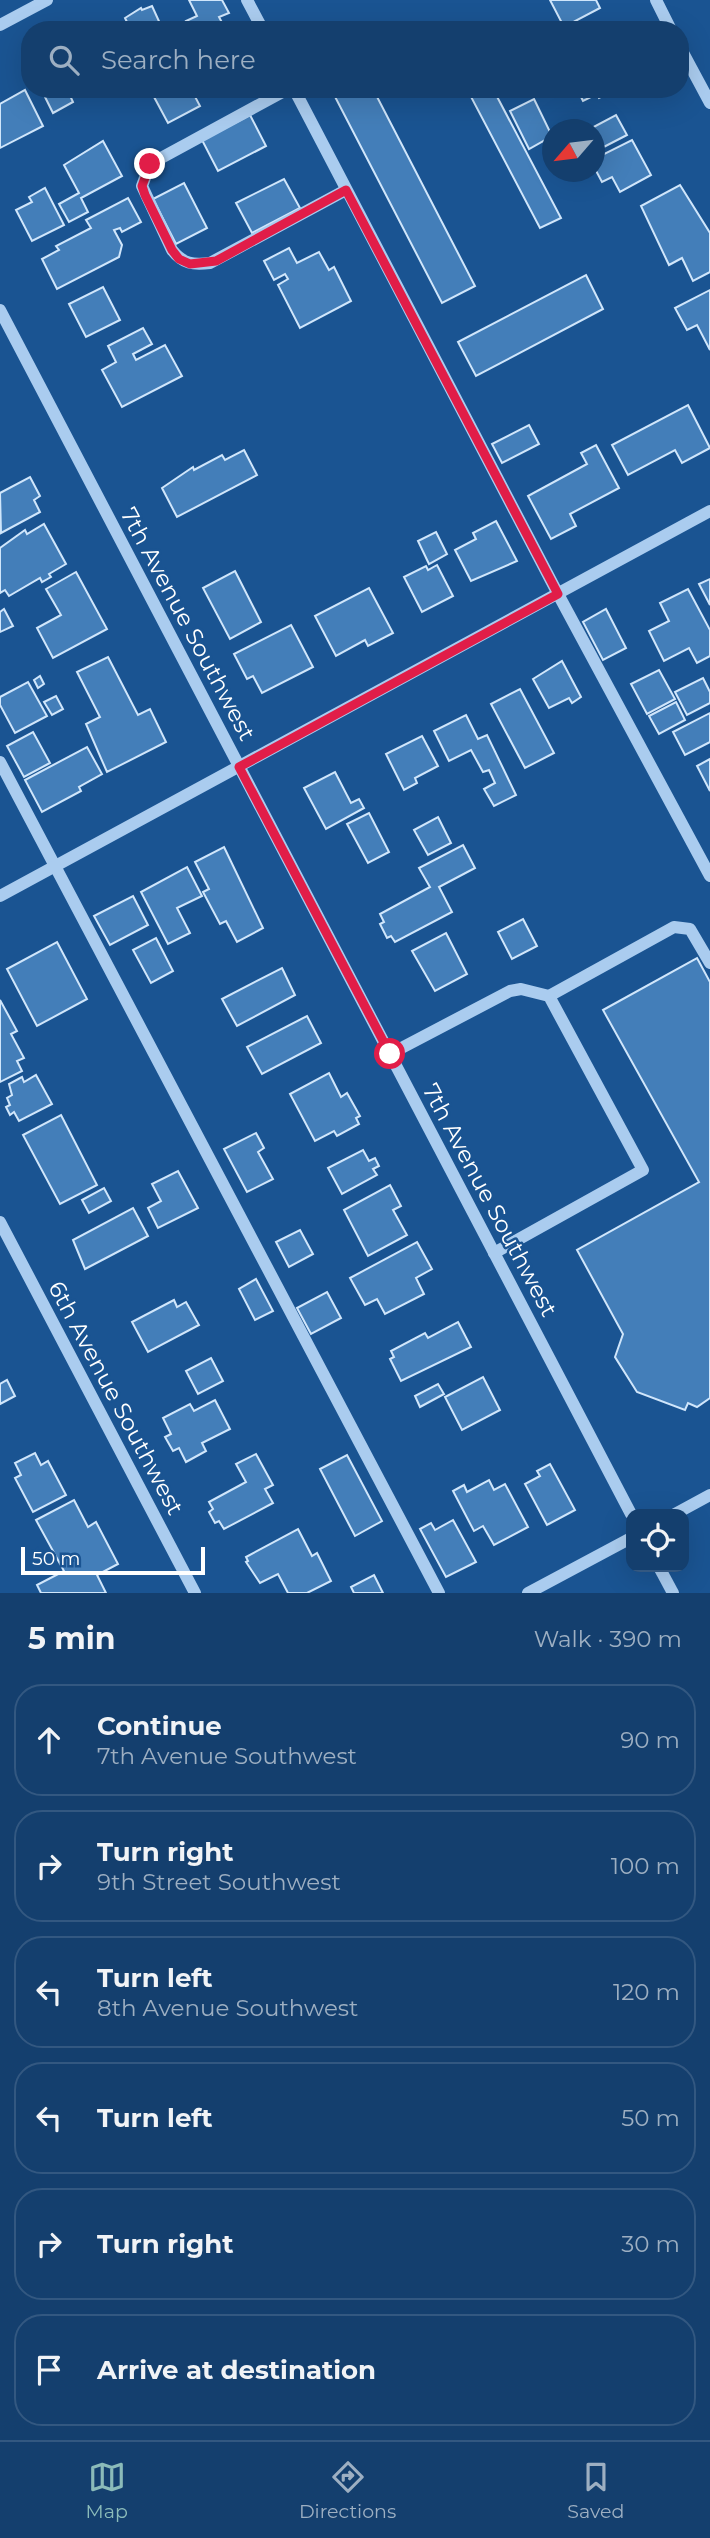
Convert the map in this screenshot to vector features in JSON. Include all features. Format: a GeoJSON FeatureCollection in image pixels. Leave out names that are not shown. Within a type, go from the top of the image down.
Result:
{"type":"FeatureCollection","features":[{"type":"Feature","properties":{"kind":"street"},"geometry":{"type":"LineString","coordinates":[[0,25],[47,0]]}},
{"type":"Feature","properties":{"kind":"street"},"geometry":{"type":"LineString","coordinates":[[247,0],[258,21]]}},
{"type":"Feature","properties":{"kind":"street"},"geometry":{"type":"LineString","coordinates":[[656,0],[666,21]]}},
{"type":"Feature","properties":{"kind":"street"},"geometry":{"type":"LineString","coordinates":[[689,64],[710,103]]}},
{"type":"Feature","properties":{"kind":"street"},"geometry":{"type":"LineString","coordinates":[[271,98],[150,164],[142,186],[172,250],[179,259],[190,264],[210,263],[346,190]]}},
{"type":"Feature","properties":{"kind":"street"},"geometry":{"type":"LineString","coordinates":[[299,98],[558,594],[710,876]]}},
{"type":"Feature","properties":{"kind":"street","name":"7th Avenue Southwest"},"geometry":{"type":"LineString","coordinates":[[0,310],[628,1509]]}},
{"type":"Feature","properties":{"kind":"street"},"geometry":{"type":"LineString","coordinates":[[0,896],[710,512]]}},
{"type":"Feature","properties":{"kind":"street"},"geometry":{"type":"LineString","coordinates":[[0,762],[439,1593]]}},
{"type":"Feature","properties":{"kind":"street"},"geometry":{"type":"LineString","coordinates":[[390,1054],[510,991],[521,989],[549,996],[674,927],[694,933],[710,963]]}},
{"type":"Feature","properties":{"kind":"street"},"geometry":{"type":"LineString","coordinates":[[494,1253],[643,1170],[549,996]]}},
{"type":"Feature","properties":{"kind":"street","name":"6th Avenue Southwest"},"geometry":{"type":"LineString","coordinates":[[0,1222],[195,1593]]}},
{"type":"Feature","properties":{"kind":"street"},"geometry":{"type":"LineString","coordinates":[[684,1509],[710,1495]]}},
{"type":"Feature","properties":{"kind":"street"},"geometry":{"type":"LineString","coordinates":[[528,1593],[626,1541]]}},
{"type":"Feature","properties":{"kind":"street"},"geometry":{"type":"LineString","coordinates":[[662,1572],[673,1593]]}},
{"type":"Feature","properties":{"kind":"building"},"geometry":{"type":"Polygon","coordinates":[[[189,0],[222,0],[229,13],[219,17],[221,21],[186,21],[197,16],[189,0]]]}},
{"type":"Feature","properties":{"kind":"building"},"geometry":{"type":"Polygon","coordinates":[[[550,0],[596,0],[600,8],[575,21],[561,21],[550,0]]]}},
{"type":"Feature","properties":{"kind":"building"},"geometry":{"type":"Polygon","coordinates":[[[152,6],[159,21],[126,21],[125,18],[141,8],[142,10],[152,6]]]}},
{"type":"Feature","properties":{"kind":"building"},"geometry":{"type":"Polygon","coordinates":[[[21,92],[21,98],[29,98],[43,126],[0,148],[0,104],[21,92]]]}},
{"type":"Feature","properties":{"kind":"building"},"geometry":{"type":"Polygon","coordinates":[[[46,98],[71,98],[73,102],[53,113],[46,98]]]}},
{"type":"Feature","properties":{"kind":"building"},"geometry":{"type":"Polygon","coordinates":[[[155,98],[196,98],[200,106],[168,123],[155,98]]]}},
{"type":"Feature","properties":{"kind":"building"},"geometry":{"type":"Polygon","coordinates":[[[336,98],[378,98],[475,286],[442,303],[336,98]]]}},
{"type":"Feature","properties":{"kind":"building"},"geometry":{"type":"Polygon","coordinates":[[[472,98],[498,98],[561,218],[540,228],[472,98]]]}},
{"type":"Feature","properties":{"kind":"building"},"geometry":{"type":"Polygon","coordinates":[[[534,99],[544,119],[542,142],[529,149],[510,111],[534,99]]]}},
{"type":"Feature","properties":{"kind":"building"},"geometry":{"type":"Polygon","coordinates":[[[250,115],[266,146],[218,171],[202,140],[250,115]]]}},
{"type":"Feature","properties":{"kind":"building"},"geometry":{"type":"Polygon","coordinates":[[[616,115],[627,135],[605,146],[605,121],[616,115]]]}},
{"type":"Feature","properties":{"kind":"building"},"geometry":{"type":"Polygon","coordinates":[[[632,140],[651,175],[620,192],[612,177],[605,180],[605,154],[632,140]]]}},
{"type":"Feature","properties":{"kind":"building"},"geometry":{"type":"Polygon","coordinates":[[[103,141],[122,176],[81,198],[88,212],[69,222],[59,204],[79,193],[64,165],[103,141]]]}},
{"type":"Feature","properties":{"kind":"building"},"geometry":{"type":"Polygon","coordinates":[[[284,179],[300,208],[252,233],[236,203],[284,179]]]}},
{"type":"Feature","properties":{"kind":"building"},"geometry":{"type":"Polygon","coordinates":[[[184,183],[207,228],[176,244],[153,199],[184,183]]]}},
{"type":"Feature","properties":{"kind":"building"},"geometry":{"type":"Polygon","coordinates":[[[680,185],[710,233],[710,272],[693,281],[682,258],[669,265],[641,206],[680,185]]]}},
{"type":"Feature","properties":{"kind":"building"},"geometry":{"type":"Polygon","coordinates":[[[45,188],[64,225],[32,241],[16,210],[32,202],[29,197],[45,188]]]}},
{"type":"Feature","properties":{"kind":"building"},"geometry":{"type":"Polygon","coordinates":[[[128,198],[141,222],[122,232],[120,228],[114,230],[122,245],[119,257],[57,289],[42,259],[59,250],[56,246],[91,228],[86,220],[128,198]]]}},
{"type":"Feature","properties":{"kind":"building"},"geometry":{"type":"Polygon","coordinates":[[[289,248],[297,263],[319,252],[329,270],[334,267],[351,301],[300,328],[278,285],[288,279],[285,274],[274,280],[264,261],[289,248]]]}},
{"type":"Feature","properties":{"kind":"building"},"geometry":{"type":"Polygon","coordinates":[[[586,275],[603,309],[476,376],[458,342],[586,275]]]}},
{"type":"Feature","properties":{"kind":"building"},"geometry":{"type":"Polygon","coordinates":[[[103,287],[120,320],[86,337],[69,304],[103,287]]]}},
{"type":"Feature","properties":{"kind":"building"},"geometry":{"type":"Polygon","coordinates":[[[710,290],[710,350],[697,325],[687,330],[675,308],[710,290]]]}},
{"type":"Feature","properties":{"kind":"building"},"geometry":{"type":"Polygon","coordinates":[[[143,328],[152,344],[133,354],[136,360],[165,345],[182,376],[122,407],[102,370],[116,362],[108,346],[143,328]]]}},
{"type":"Feature","properties":{"kind":"building"},"geometry":{"type":"Polygon","coordinates":[[[688,405],[710,448],[682,463],[675,450],[628,475],[612,445],[688,405]]]}},
{"type":"Feature","properties":{"kind":"building"},"geometry":{"type":"Polygon","coordinates":[[[529,425],[539,444],[502,463],[492,444],[529,425]]]}},
{"type":"Feature","properties":{"kind":"building"},"geometry":{"type":"Polygon","coordinates":[[[596,445],[619,488],[570,514],[576,526],[551,539],[528,496],[587,464],[581,453],[596,445]]]}},
{"type":"Feature","properties":{"kind":"building"},"geometry":{"type":"Polygon","coordinates":[[[244,450],[257,475],[177,517],[162,488],[193,467],[194,470],[222,455],[225,460],[244,450]]]}},
{"type":"Feature","properties":{"kind":"building"},"geometry":{"type":"Polygon","coordinates":[[[30,477],[40,496],[34,500],[40,512],[1,533],[0,493],[30,477]]]}},
{"type":"Feature","properties":{"kind":"building"},"geometry":{"type":"Polygon","coordinates":[[[496,521],[517,561],[471,581],[455,550],[476,539],[473,533],[496,521]]]}},
{"type":"Feature","properties":{"kind":"building"},"geometry":{"type":"Polygon","coordinates":[[[44,524],[66,564],[49,574],[51,577],[42,582],[40,578],[9,596],[5,590],[0,593],[0,548],[25,530],[27,534],[44,524]]]}},
{"type":"Feature","properties":{"kind":"building"},"geometry":{"type":"Polygon","coordinates":[[[436,532],[447,554],[429,564],[418,541],[436,532]]]}},
{"type":"Feature","properties":{"kind":"building"},"geometry":{"type":"Polygon","coordinates":[[[437,565],[453,596],[422,612],[404,577],[426,566],[428,570],[437,565]]]}},
{"type":"Feature","properties":{"kind":"building"},"geometry":{"type":"Polygon","coordinates":[[[235,571],[261,622],[230,639],[203,588],[235,571]]]}},
{"type":"Feature","properties":{"kind":"building"},"geometry":{"type":"Polygon","coordinates":[[[76,572],[107,629],[53,658],[37,628],[61,615],[46,589],[76,572]]]}},
{"type":"Feature","properties":{"kind":"building"},"geometry":{"type":"Polygon","coordinates":[[[710,579],[710,605],[699,584],[710,579]]]}},
{"type":"Feature","properties":{"kind":"building"},"geometry":{"type":"Polygon","coordinates":[[[369,588],[393,633],[368,646],[365,640],[336,656],[315,616],[369,588]]]}},
{"type":"Feature","properties":{"kind":"building"},"geometry":{"type":"Polygon","coordinates":[[[688,589],[710,630],[710,656],[697,663],[689,648],[664,661],[649,631],[669,621],[660,603],[688,589]]]}},
{"type":"Feature","properties":{"kind":"building"},"geometry":{"type":"Polygon","coordinates":[[[4,609],[13,626],[0,632],[0,612],[4,609]]]}},
{"type":"Feature","properties":{"kind":"building"},"geometry":{"type":"Polygon","coordinates":[[[606,609],[626,648],[603,660],[583,622],[606,609]]]}},
{"type":"Feature","properties":{"kind":"building"},"geometry":{"type":"Polygon","coordinates":[[[291,625],[313,667],[262,693],[253,676],[247,679],[234,654],[291,625]]]}},
{"type":"Feature","properties":{"kind":"building"},"geometry":{"type":"Polygon","coordinates":[[[108,657],[138,715],[150,709],[166,742],[107,772],[86,724],[100,717],[77,672],[108,657]]]}},
{"type":"Feature","properties":{"kind":"building"},"geometry":{"type":"Polygon","coordinates":[[[562,661],[581,697],[572,703],[569,698],[549,708],[533,679],[562,661]]]}},
{"type":"Feature","properties":{"kind":"building"},"geometry":{"type":"Polygon","coordinates":[[[659,670],[675,699],[647,714],[631,684],[659,670]]]}},
{"type":"Feature","properties":{"kind":"building"},"geometry":{"type":"Polygon","coordinates":[[[40,676],[44,684],[38,688],[34,680],[40,676]]]}},
{"type":"Feature","properties":{"kind":"building"},"geometry":{"type":"Polygon","coordinates":[[[703,678],[710,692],[710,703],[687,715],[675,692],[703,678]]]}},
{"type":"Feature","properties":{"kind":"building"},"geometry":{"type":"Polygon","coordinates":[[[28,682],[47,716],[15,733],[0,705],[0,697],[28,682]]]}},
{"type":"Feature","properties":{"kind":"building"},"geometry":{"type":"Polygon","coordinates":[[[520,689],[554,753],[525,768],[491,704],[520,689]]]}},
{"type":"Feature","properties":{"kind":"building"},"geometry":{"type":"Polygon","coordinates":[[[56,696],[63,709],[52,715],[44,702],[56,696]]]}},
{"type":"Feature","properties":{"kind":"building"},"geometry":{"type":"Polygon","coordinates":[[[676,702],[685,720],[659,734],[649,716],[676,702]]]}},
{"type":"Feature","properties":{"kind":"building"},"geometry":{"type":"Polygon","coordinates":[[[710,713],[710,742],[685,755],[673,732],[710,713]]]}},
{"type":"Feature","properties":{"kind":"building"},"geometry":{"type":"Polygon","coordinates":[[[466,715],[478,739],[487,735],[516,795],[494,806],[484,789],[495,783],[489,770],[483,772],[471,750],[449,761],[434,731],[466,715]]]}},
{"type":"Feature","properties":{"kind":"building"},"geometry":{"type":"Polygon","coordinates":[[[33,732],[50,763],[24,777],[7,746],[33,732]]]}},
{"type":"Feature","properties":{"kind":"building"},"geometry":{"type":"Polygon","coordinates":[[[422,736],[438,766],[415,778],[417,783],[404,790],[386,754],[422,736]]]}},
{"type":"Feature","properties":{"kind":"building"},"geometry":{"type":"Polygon","coordinates":[[[87,747],[102,774],[79,787],[81,791],[42,812],[25,780],[87,747]]]}},
{"type":"Feature","properties":{"kind":"building"},"geometry":{"type":"Polygon","coordinates":[[[710,759],[710,791],[697,766],[710,759]]]}},
{"type":"Feature","properties":{"kind":"building"},"geometry":{"type":"Polygon","coordinates":[[[335,772],[351,803],[359,799],[364,808],[326,829],[304,788],[335,772]]]}},
{"type":"Feature","properties":{"kind":"building"},"geometry":{"type":"Polygon","coordinates":[[[369,813],[389,852],[368,863],[347,824],[369,813]]]}},
{"type":"Feature","properties":{"kind":"building"},"geometry":{"type":"Polygon","coordinates":[[[438,817],[451,843],[428,855],[414,830],[438,817]]]}},
{"type":"Feature","properties":{"kind":"building"},"geometry":{"type":"Polygon","coordinates":[[[463,845],[475,868],[439,887],[452,912],[395,942],[391,936],[387,938],[380,924],[384,922],[380,914],[430,887],[419,868],[463,845]]]}},
{"type":"Feature","properties":{"kind":"building"},"geometry":{"type":"Polygon","coordinates":[[[224,847],[263,928],[237,942],[226,921],[220,924],[203,892],[209,889],[195,862],[224,847]]]}},
{"type":"Feature","properties":{"kind":"building"},"geometry":{"type":"Polygon","coordinates":[[[187,867],[202,896],[177,908],[190,933],[168,944],[141,892],[187,867]]]}},
{"type":"Feature","properties":{"kind":"building"},"geometry":{"type":"Polygon","coordinates":[[[133,896],[148,925],[110,945],[94,916],[133,896]]]}},
{"type":"Feature","properties":{"kind":"building"},"geometry":{"type":"Polygon","coordinates":[[[523,919],[537,946],[512,959],[498,932],[523,919]]]}},
{"type":"Feature","properties":{"kind":"building"},"geometry":{"type":"Polygon","coordinates":[[[446,933],[467,974],[435,991],[412,951],[446,933]]]}},
{"type":"Feature","properties":{"kind":"building"},"geometry":{"type":"Polygon","coordinates":[[[156,938],[173,971],[151,983],[133,950],[156,938]]]}},
{"type":"Feature","properties":{"kind":"building"},"geometry":{"type":"Polygon","coordinates":[[[57,942],[87,999],[37,1026],[7,969],[57,942]]]}},
{"type":"Feature","properties":{"kind":"building"},"geometry":{"type":"Polygon","coordinates":[[[697,958],[710,982],[710,1398],[697,1407],[688,1403],[685,1410],[637,1392],[615,1357],[623,1334],[577,1250],[699,1182],[603,1010],[697,958]]]}},
{"type":"Feature","properties":{"kind":"building"},"geometry":{"type":"Polygon","coordinates":[[[282,968],[295,995],[237,1026],[222,999],[282,968]]]}},
{"type":"Feature","properties":{"kind":"building"},"geometry":{"type":"Polygon","coordinates":[[[0,1000],[17,1031],[11,1034],[24,1058],[17,1061],[22,1071],[0,1082],[0,1000]]]}},
{"type":"Feature","properties":{"kind":"building"},"geometry":{"type":"Polygon","coordinates":[[[307,1016],[321,1043],[262,1074],[247,1047],[307,1016]]]}},
{"type":"Feature","properties":{"kind":"building"},"geometry":{"type":"Polygon","coordinates":[[[329,1073],[341,1097],[347,1093],[360,1116],[356,1118],[359,1124],[337,1136],[334,1131],[315,1141],[290,1094],[329,1073]]]}},
{"type":"Feature","properties":{"kind":"building"},"geometry":{"type":"Polygon","coordinates":[[[36,1075],[52,1104],[19,1121],[14,1112],[10,1115],[6,1107],[10,1105],[7,1098],[12,1095],[9,1084],[22,1077],[24,1082],[36,1075]]]}},
{"type":"Feature","properties":{"kind":"building"},"geometry":{"type":"Polygon","coordinates":[[[61,1115],[97,1185],[60,1204],[23,1135],[61,1115]]]}},
{"type":"Feature","properties":{"kind":"building"},"geometry":{"type":"Polygon","coordinates":[[[256,1133],[264,1148],[258,1152],[273,1179],[247,1192],[224,1149],[256,1133]]]}},
{"type":"Feature","properties":{"kind":"building"},"geometry":{"type":"Polygon","coordinates":[[[363,1150],[369,1161],[375,1158],[379,1166],[373,1169],[377,1175],[342,1194],[328,1168],[363,1150]]]}},
{"type":"Feature","properties":{"kind":"building"},"geometry":{"type":"Polygon","coordinates":[[[178,1171],[198,1208],[158,1228],[148,1208],[161,1201],[152,1184],[178,1171]]]}},
{"type":"Feature","properties":{"kind":"building"},"geometry":{"type":"Polygon","coordinates":[[[390,1185],[401,1206],[393,1210],[407,1235],[368,1256],[344,1210],[390,1185]]]}},
{"type":"Feature","properties":{"kind":"building"},"geometry":{"type":"Polygon","coordinates":[[[104,1188],[111,1201],[89,1213],[82,1200],[104,1188]]]}},
{"type":"Feature","properties":{"kind":"building"},"geometry":{"type":"Polygon","coordinates":[[[133,1208],[148,1236],[85,1269],[73,1240],[133,1208]]]}},
{"type":"Feature","properties":{"kind":"building"},"geometry":{"type":"Polygon","coordinates":[[[300,1230],[313,1254],[289,1267],[276,1242],[300,1230]]]}},
{"type":"Feature","properties":{"kind":"building"},"geometry":{"type":"Polygon","coordinates":[[[417,1242],[432,1269],[416,1278],[424,1294],[385,1314],[377,1299],[365,1305],[350,1278],[417,1242]]]}},
{"type":"Feature","properties":{"kind":"building"},"geometry":{"type":"Polygon","coordinates":[[[256,1279],[273,1311],[255,1320],[239,1289],[256,1279]]]}},
{"type":"Feature","properties":{"kind":"building"},"geometry":{"type":"Polygon","coordinates":[[[327,1292],[341,1318],[311,1334],[297,1308],[327,1292]]]}},
{"type":"Feature","properties":{"kind":"building"},"geometry":{"type":"Polygon","coordinates":[[[174,1300],[177,1307],[186,1302],[199,1325],[148,1352],[132,1322],[174,1300]]]}},
{"type":"Feature","properties":{"kind":"building"},"geometry":{"type":"Polygon","coordinates":[[[458,1322],[471,1347],[401,1381],[390,1359],[394,1357],[391,1351],[425,1333],[428,1338],[458,1322]]]}},
{"type":"Feature","properties":{"kind":"building"},"geometry":{"type":"Polygon","coordinates":[[[211,1358],[223,1381],[198,1394],[186,1371],[211,1358]]]}},
{"type":"Feature","properties":{"kind":"building"},"geometry":{"type":"Polygon","coordinates":[[[483,1377],[500,1410],[462,1430],[445,1397],[483,1377]]]}},
{"type":"Feature","properties":{"kind":"building"},"geometry":{"type":"Polygon","coordinates":[[[7,1380],[15,1396],[0,1404],[0,1384],[7,1380]]]}},
{"type":"Feature","properties":{"kind":"building"},"geometry":{"type":"Polygon","coordinates":[[[438,1384],[444,1394],[420,1407],[415,1396],[438,1384]]]}},
{"type":"Feature","properties":{"kind":"building"},"geometry":{"type":"Polygon","coordinates":[[[215,1400],[230,1429],[202,1443],[206,1451],[186,1462],[179,1448],[173,1451],[165,1437],[171,1434],[163,1418],[190,1404],[194,1411],[215,1400]]]}},
{"type":"Feature","properties":{"kind":"building"},"geometry":{"type":"Polygon","coordinates":[[[35,1453],[41,1465],[48,1461],[66,1495],[33,1512],[15,1478],[21,1475],[15,1463],[35,1453]]]}},
{"type":"Feature","properties":{"kind":"building"},"geometry":{"type":"Polygon","coordinates":[[[256,1454],[273,1485],[265,1489],[273,1503],[224,1529],[219,1521],[215,1523],[209,1512],[213,1509],[209,1502],[246,1482],[236,1464],[256,1454]]]}},
{"type":"Feature","properties":{"kind":"building"},"geometry":{"type":"Polygon","coordinates":[[[347,1455],[382,1521],[355,1536],[320,1469],[347,1455]]]}},
{"type":"Feature","properties":{"kind":"building"},"geometry":{"type":"Polygon","coordinates":[[[550,1464],[575,1510],[547,1525],[525,1484],[540,1476],[537,1471],[550,1464]]]}},
{"type":"Feature","properties":{"kind":"building"},"geometry":{"type":"Polygon","coordinates":[[[489,1480],[494,1490],[505,1484],[528,1527],[494,1545],[483,1526],[474,1531],[453,1491],[464,1485],[467,1492],[489,1480]]]}},
{"type":"Feature","properties":{"kind":"building"},"geometry":{"type":"Polygon","coordinates":[[[74,1500],[88,1527],[96,1522],[118,1564],[97,1575],[106,1593],[41,1593],[37,1585],[64,1571],[36,1520],[74,1500]]]}},
{"type":"Feature","properties":{"kind":"building"},"geometry":{"type":"Polygon","coordinates":[[[453,1520],[476,1562],[446,1577],[420,1529],[431,1523],[435,1530],[453,1520]]]}},
{"type":"Feature","properties":{"kind":"building"},"geometry":{"type":"Polygon","coordinates":[[[298,1529],[312,1556],[317,1553],[331,1581],[307,1593],[288,1593],[278,1574],[260,1583],[246,1562],[246,1557],[298,1529]]]}},
{"type":"Feature","properties":{"kind":"building"},"geometry":{"type":"Polygon","coordinates":[[[374,1575],[383,1593],[354,1593],[351,1587],[374,1575]]]}},
{"type":"Feature","properties":{"kind":"route"},"geometry":{"type":"LineString","coordinates":[[150,164],[143,177],[145,195],[172,250],[179,259],[190,264],[216,261],[346,190],[558,594],[239,767],[390,1054]]}}]}
